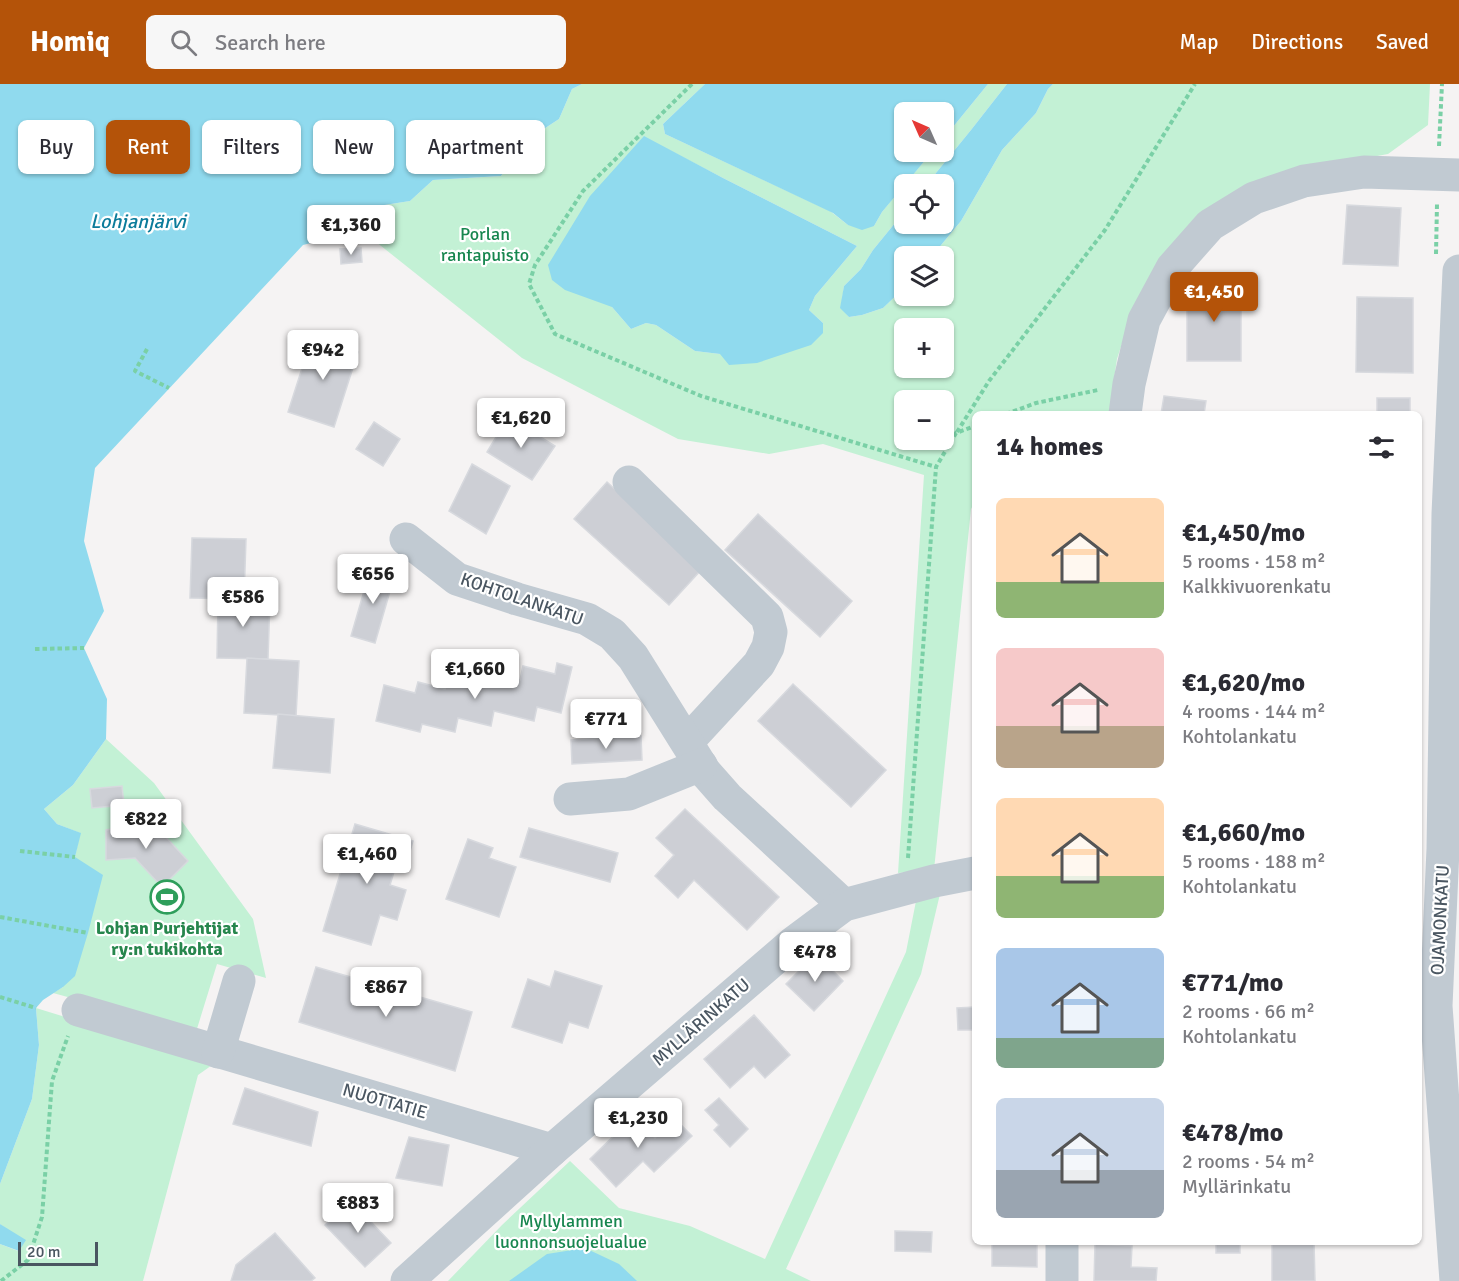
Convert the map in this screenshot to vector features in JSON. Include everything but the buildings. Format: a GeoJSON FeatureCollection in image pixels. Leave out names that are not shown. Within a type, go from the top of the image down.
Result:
{"type":"FeatureCollection","features":[{"type":"Feature","properties":{"kind":"street"},"geometry":{"type":"LineString","coordinates":[[1127,399],[1144,320],[1172,268],[1210,225],[1254,198],[1304,182],[1364,172],[1459,175]]}},
{"type":"Feature","properties":{"kind":"street","name":"OJAMONKATU"},"geometry":{"type":"LineString","coordinates":[[1456,1281],[1436,1006],[1448,514],[1459,271]]}},
{"type":"Feature","properties":{"kind":"street"},"geometry":{"type":"LineString","coordinates":[[570,799],[629,794],[694,754],[759,663],[768,647],[771,632],[767,617],[629,482]]}},
{"type":"Feature","properties":{"kind":"street","name":"KOHTOLANKATU"},"geometry":{"type":"LineString","coordinates":[[406,539],[457,579],[587,619],[612,634],[633,657],[694,754],[727,797],[844,905]]}},
{"type":"Feature","properties":{"kind":"street","name":"MYLLÄRINKATU"},"geometry":{"type":"LineString","coordinates":[[407,1281],[552,1150],[793,943],[844,905],[934,881],[972,874]]}},
{"type":"Feature","properties":{"kind":"street"},"geometry":{"type":"LineString","coordinates":[[218,1052],[239,981]]}},
{"type":"Feature","properties":{"kind":"street","name":"NUOTTATIE"},"geometry":{"type":"LineString","coordinates":[[78,1010],[552,1150]]}},
{"type":"Feature","properties":{"kind":"street"},"geometry":{"type":"LineString","coordinates":[[1062,1245],[1062,1281]]}},
{"type":"Feature","properties":{"kind":"path"},"geometry":{"type":"LineString","coordinates":[[692,84],[583,191],[535,266],[530,284],[555,334],[701,396],[936,467]]}},
{"type":"Feature","properties":{"kind":"path"},"geometry":{"type":"LineString","coordinates":[[906,889],[936,467],[989,381],[1105,230],[1195,84]]}},
{"type":"Feature","properties":{"kind":"path"},"geometry":{"type":"LineString","coordinates":[[147,349],[135,371],[169,388]]}},
{"type":"Feature","properties":{"kind":"path"},"geometry":{"type":"LineString","coordinates":[[1014,411],[1036,402],[1127,399]]}},
{"type":"Feature","properties":{"kind":"path"},"geometry":{"type":"LineString","coordinates":[[956,433],[972,427]]}},
{"type":"Feature","properties":{"kind":"path"},"geometry":{"type":"LineString","coordinates":[[35,649],[84,648]]}},
{"type":"Feature","properties":{"kind":"path"},"geometry":{"type":"LineString","coordinates":[[20,851],[75,857]]}},
{"type":"Feature","properties":{"kind":"path"},"geometry":{"type":"LineString","coordinates":[[0,916],[88,933]]}},
{"type":"Feature","properties":{"kind":"path"},"geometry":{"type":"LineString","coordinates":[[0,997],[36,1008]]}},
{"type":"Feature","properties":{"kind":"path"},"geometry":{"type":"LineString","coordinates":[[2,1281],[28,1260],[42,1217],[52,1081],[78,1010]]}},
{"type":"Feature","properties":{"kind":"green space","name":"Porlan rantapuisto"},"geometry":{"type":"Polygon","coordinates":[[[582,84],[705,84],[663,124],[665,134],[830,211],[848,225],[874,226],[894,197],[894,224],[861,269],[844,286],[841,308],[849,317],[883,308],[894,298],[894,306],[954,306],[954,246],[940,246],[950,234],[954,234],[954,229],[1002,150],[1036,113],[1053,84],[1430,84],[1428,125],[1388,154],[1296,171],[1135,303],[1117,359],[1109,411],[972,411],[972,507],[934,870],[898,873],[924,475],[823,444],[769,454],[678,439],[522,358],[361,230],[378,206],[410,201],[433,180],[501,176],[502,174],[545,174],[545,128],[559,119],[572,89],[582,84]],[[644,137],[612,307],[631,329],[646,323],[656,325],[695,351],[720,354],[823,323],[809,310],[815,296],[857,246],[644,137]]]}},
{"type":"Feature","properties":{"kind":"green space"},"geometry":{"type":"Polygon","coordinates":[[[988,84],[1007,84],[954,151],[954,126],[988,84]]]}},
{"type":"Feature","properties":{"kind":"green space"},"geometry":{"type":"Polygon","coordinates":[[[924,162],[945,162],[935,174],[913,174],[924,162]]]}},
{"type":"Feature","properties":{"kind":"green space","name":"Lohjan Purjehtijat ry:n tukikohta"},"geometry":{"type":"Polygon","coordinates":[[[106,739],[154,783],[253,919],[266,978],[217,964],[196,1032],[53,993],[63,987],[75,857],[80,833],[57,824],[44,809],[73,785],[106,739]]]}},
{"type":"Feature","properties":{"kind":"green space","name":"Myllylammen luonnonsuojelualue"},"geometry":{"type":"Polygon","coordinates":[[[940,894],[921,974],[786,1269],[811,1281],[448,1281],[502,1225],[570,1161],[619,1208],[690,1226],[765,1259],[906,952],[916,901],[940,894]]]}},
{"type":"Feature","properties":{"kind":"green space"},"geometry":{"type":"Polygon","coordinates":[[[36,1008],[215,1063],[198,1075],[143,1281],[0,1281],[0,1244],[18,1251],[8,1230],[0,1224],[0,1184],[32,1099],[39,1045],[36,1008]]]}},
{"type":"Feature","properties":{"kind":"water","name":"Lohjanjärvi"},"geometry":{"type":"Polygon","coordinates":[[[0,84],[582,84],[572,89],[559,119],[545,128],[545,120],[406,120],[406,174],[502,174],[501,176],[433,180],[410,201],[378,206],[361,230],[303,245],[95,468],[84,541],[104,611],[84,648],[107,699],[106,739],[73,785],[44,809],[57,824],[81,833],[75,857],[103,875],[75,976],[36,1008],[39,1045],[32,1099],[0,1184],[0,84]]]}},
{"type":"Feature","properties":{"kind":"water"},"geometry":{"type":"Polygon","coordinates":[[[705,84],[988,84],[954,126],[954,102],[894,102],[894,162],[924,162],[914,174],[894,174],[894,198],[874,226],[862,230],[848,225],[833,213],[665,134],[663,124],[705,84]]]}},
{"type":"Feature","properties":{"kind":"water"},"geometry":{"type":"Polygon","coordinates":[[[1007,84],[1053,84],[1036,113],[1002,150],[954,229],[954,174],[935,174],[945,162],[954,162],[954,151],[1007,84]]]}},
{"type":"Feature","properties":{"kind":"water"},"geometry":{"type":"Polygon","coordinates":[[[644,136],[857,246],[815,296],[809,310],[823,323],[823,333],[811,345],[757,363],[729,365],[720,354],[695,351],[656,325],[646,323],[631,329],[612,307],[565,290],[552,280],[548,265],[590,196],[644,136]]]}},
{"type":"Feature","properties":{"kind":"water"},"geometry":{"type":"Polygon","coordinates":[[[894,224],[894,234],[950,234],[940,246],[894,246],[894,298],[883,308],[849,317],[840,308],[844,286],[861,269],[894,224]]]}},
{"type":"Feature","properties":{"kind":"water"},"geometry":{"type":"Polygon","coordinates":[[[0,1224],[26,1240],[19,1251],[0,1244],[0,1224]]]}},
{"type":"Feature","properties":{"kind":"water"},"geometry":{"type":"Polygon","coordinates":[[[585,1248],[619,1264],[637,1281],[509,1281],[547,1254],[585,1248]]]}},
{"type":"Feature","properties":{"kind":"place","name":"Lohjan Purjehtijat ry:n tukikohta"},"geometry":{"type":"Point","coordinates":[167,897]}}]}
